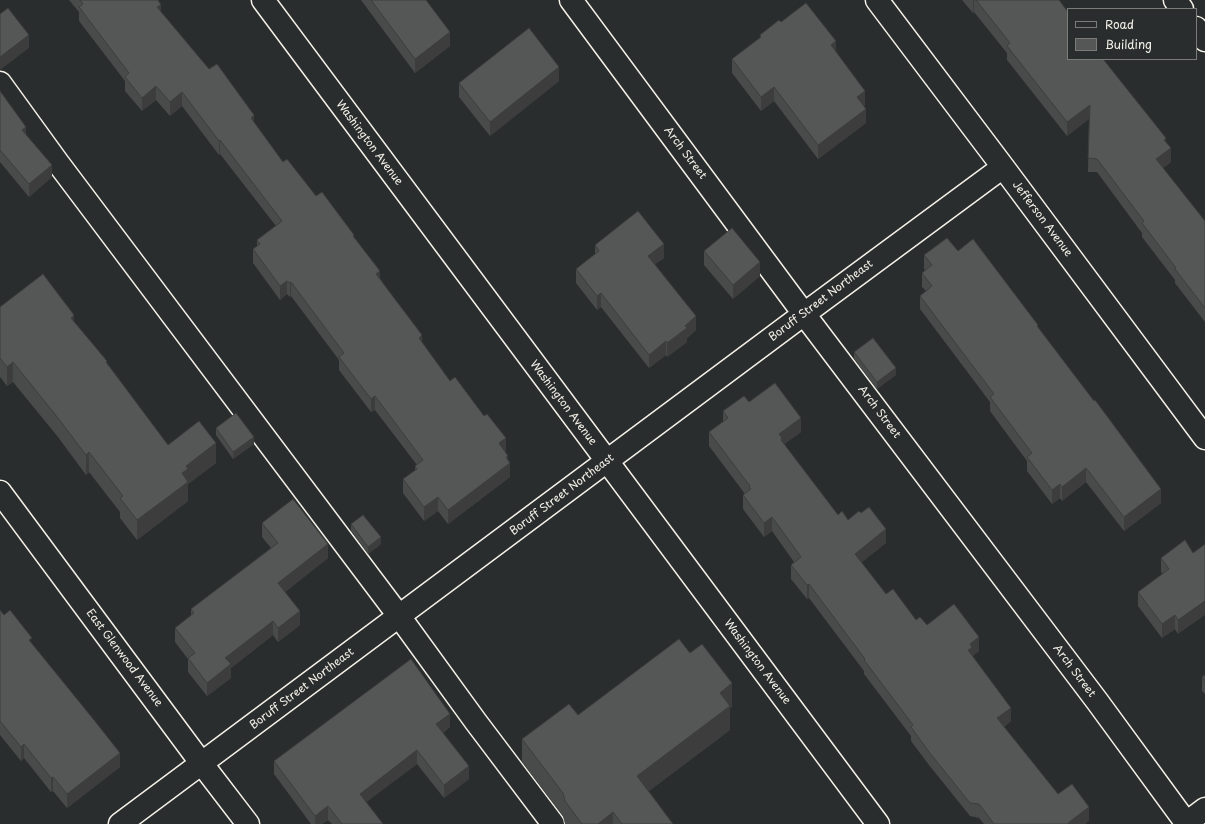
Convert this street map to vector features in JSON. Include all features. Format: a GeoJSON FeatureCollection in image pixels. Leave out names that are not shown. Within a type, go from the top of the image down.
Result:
{"type":"FeatureCollection","features":[{"type":"Feature","properties":{"kind":"street","name":"Washington Avenue"},"geometry":{"type":"LineString","coordinates":[[263,0],[878,824]]}},
{"type":"Feature","properties":{"kind":"street","name":"Arch Street"},"geometry":{"type":"LineString","coordinates":[[571,0],[804,314],[1097,701],[1186,824]]}},
{"type":"Feature","properties":{"kind":"street","name":"Jefferson Avenue"},"geometry":{"type":"LineString","coordinates":[[877,0],[1205,438]]}},
{"type":"Feature","properties":{"kind":"street"},"geometry":{"type":"LineString","coordinates":[[1175,0],[1181,8]]}},
{"type":"Feature","properties":{"kind":"street"},"geometry":{"type":"LineString","coordinates":[[1197,29],[1205,40]]}},
{"type":"Feature","properties":{"kind":"street"},"geometry":{"type":"LineString","coordinates":[[0,83],[58,163],[399,616],[553,824]]}},
{"type":"Feature","properties":{"kind":"street","name":"Boruff Street Northeast"},"geometry":{"type":"LineString","coordinates":[[120,824],[1003,167]]}},
{"type":"Feature","properties":{"kind":"street","name":"East Glenwood Avenue"},"geometry":{"type":"LineString","coordinates":[[0,492],[248,824]]}},
{"type":"Feature","properties":{"kind":"street"},"geometry":{"type":"LineString","coordinates":[[1186,824],[1205,808]]}},
{"type":"Feature","properties":{"kind":"building"},"geometry":{"type":"Polygon","coordinates":[[[80,0],[158,0],[161,5],[157,7],[209,69],[217,64],[254,115],[251,118],[283,162],[287,159],[316,196],[322,192],[380,271],[376,274],[422,335],[419,338],[450,381],[455,377],[484,416],[487,414],[506,438],[499,443],[508,456],[506,457],[510,463],[448,510],[438,497],[424,507],[403,479],[417,469],[415,466],[423,460],[375,396],[371,399],[339,357],[344,353],[291,282],[290,283],[287,281],[280,286],[253,249],[260,244],[257,240],[282,221],[182,92],[170,102],[156,86],[142,98],[125,77],[129,73],[79,7],[83,4],[80,0]]]}},
{"type":"Feature","properties":{"kind":"building"},"geometry":{"type":"Polygon","coordinates":[[[371,0],[426,0],[450,32],[415,59],[371,0]]]}},
{"type":"Feature","properties":{"kind":"building"},"geometry":{"type":"Polygon","coordinates":[[[976,0],[1059,0],[1067,11],[1067,60],[1104,60],[1166,138],[1164,140],[1171,148],[1156,159],[1205,221],[1205,308],[1142,223],[1144,221],[1097,159],[1088,158],[1090,105],[1067,122],[1007,46],[1010,43],[976,0]]]}},
{"type":"Feature","properties":{"kind":"building"},"geometry":{"type":"Polygon","coordinates":[[[806,3],[836,41],[831,45],[865,91],[857,97],[866,109],[818,145],[774,87],[761,97],[732,59],[761,37],[760,35],[779,20],[781,22],[806,3]]]}},
{"type":"Feature","properties":{"kind":"building"},"geometry":{"type":"Polygon","coordinates":[[[8,8],[29,35],[0,57],[0,14],[8,8]]]}},
{"type":"Feature","properties":{"kind":"building"},"geometry":{"type":"Polygon","coordinates":[[[529,28],[559,67],[490,122],[459,83],[529,28]]]}},
{"type":"Feature","properties":{"kind":"building"},"geometry":{"type":"Polygon","coordinates":[[[0,91],[26,127],[22,130],[52,165],[29,184],[0,150],[0,91]]]}},
{"type":"Feature","properties":{"kind":"building"},"geometry":{"type":"Polygon","coordinates":[[[638,211],[664,244],[648,256],[696,316],[685,326],[687,328],[667,343],[666,341],[649,355],[601,293],[597,296],[576,269],[599,251],[595,245],[638,211]]]}},
{"type":"Feature","properties":{"kind":"building"},"geometry":{"type":"Polygon","coordinates":[[[732,228],[760,262],[733,285],[704,251],[732,228]]]}},
{"type":"Feature","properties":{"kind":"building"},"geometry":{"type":"Polygon","coordinates":[[[947,238],[958,251],[973,239],[1161,489],[1124,517],[1086,468],[1062,487],[1060,484],[1052,490],[1027,457],[1032,453],[990,397],[994,394],[920,296],[932,286],[922,273],[932,265],[924,255],[947,238]]]}},
{"type":"Feature","properties":{"kind":"building"},"geometry":{"type":"Polygon","coordinates":[[[43,274],[74,315],[71,318],[107,361],[106,362],[168,445],[199,421],[216,443],[186,466],[188,469],[182,473],[188,482],[137,520],[120,498],[123,496],[89,452],[86,455],[13,362],[7,367],[0,358],[0,307],[43,274]]]}},
{"type":"Feature","properties":{"kind":"building"},"geometry":{"type":"Polygon","coordinates":[[[873,338],[896,368],[877,382],[854,352],[873,338]]]}},
{"type":"Feature","properties":{"kind":"building"},"geometry":{"type":"Polygon","coordinates":[[[775,383],[801,418],[779,434],[782,438],[781,440],[838,515],[842,511],[848,520],[859,511],[861,513],[869,507],[886,529],[855,554],[886,594],[893,589],[916,620],[920,617],[927,625],[954,604],[979,637],[970,644],[972,648],[968,650],[1011,708],[997,718],[1058,794],[1072,784],[1089,807],[1068,823],[1069,824],[994,824],[979,804],[970,803],[929,752],[911,727],[913,725],[809,584],[807,585],[791,565],[801,557],[772,517],[764,523],[743,495],[751,489],[749,487],[750,486],[709,432],[728,418],[723,411],[744,396],[749,402],[775,383]]]}},
{"type":"Feature","properties":{"kind":"building"},"geometry":{"type":"Polygon","coordinates":[[[236,413],[254,437],[233,452],[216,428],[236,413]]]}},
{"type":"Feature","properties":{"kind":"building"},"geometry":{"type":"Polygon","coordinates":[[[293,499],[328,544],[278,583],[300,611],[278,628],[273,621],[225,658],[231,664],[207,683],[188,658],[195,653],[175,628],[194,613],[191,609],[278,543],[262,523],[293,499]]]}},
{"type":"Feature","properties":{"kind":"building"},"geometry":{"type":"Polygon","coordinates":[[[363,515],[381,537],[368,547],[351,524],[363,515]]]}},
{"type":"Feature","properties":{"kind":"building"},"geometry":{"type":"Polygon","coordinates":[[[1185,540],[1193,553],[1205,544],[1205,601],[1178,620],[1175,615],[1162,624],[1138,592],[1169,569],[1161,558],[1185,540]]]}},
{"type":"Feature","properties":{"kind":"building"},"geometry":{"type":"Polygon","coordinates":[[[0,610],[4,615],[10,610],[32,638],[29,640],[120,753],[67,794],[53,777],[51,778],[24,744],[21,747],[0,721],[0,610]]]}},
{"type":"Feature","properties":{"kind":"building"},"geometry":{"type":"Polygon","coordinates":[[[679,639],[690,653],[702,644],[732,683],[720,693],[730,706],[637,776],[673,824],[622,824],[613,812],[598,824],[582,824],[565,801],[563,793],[522,739],[569,704],[578,715],[679,639]]]}},
{"type":"Feature","properties":{"kind":"building"},"geometry":{"type":"Polygon","coordinates":[[[411,659],[450,714],[436,724],[469,766],[444,785],[417,750],[360,794],[383,824],[342,824],[328,806],[315,816],[274,761],[411,659]]]}}]}
